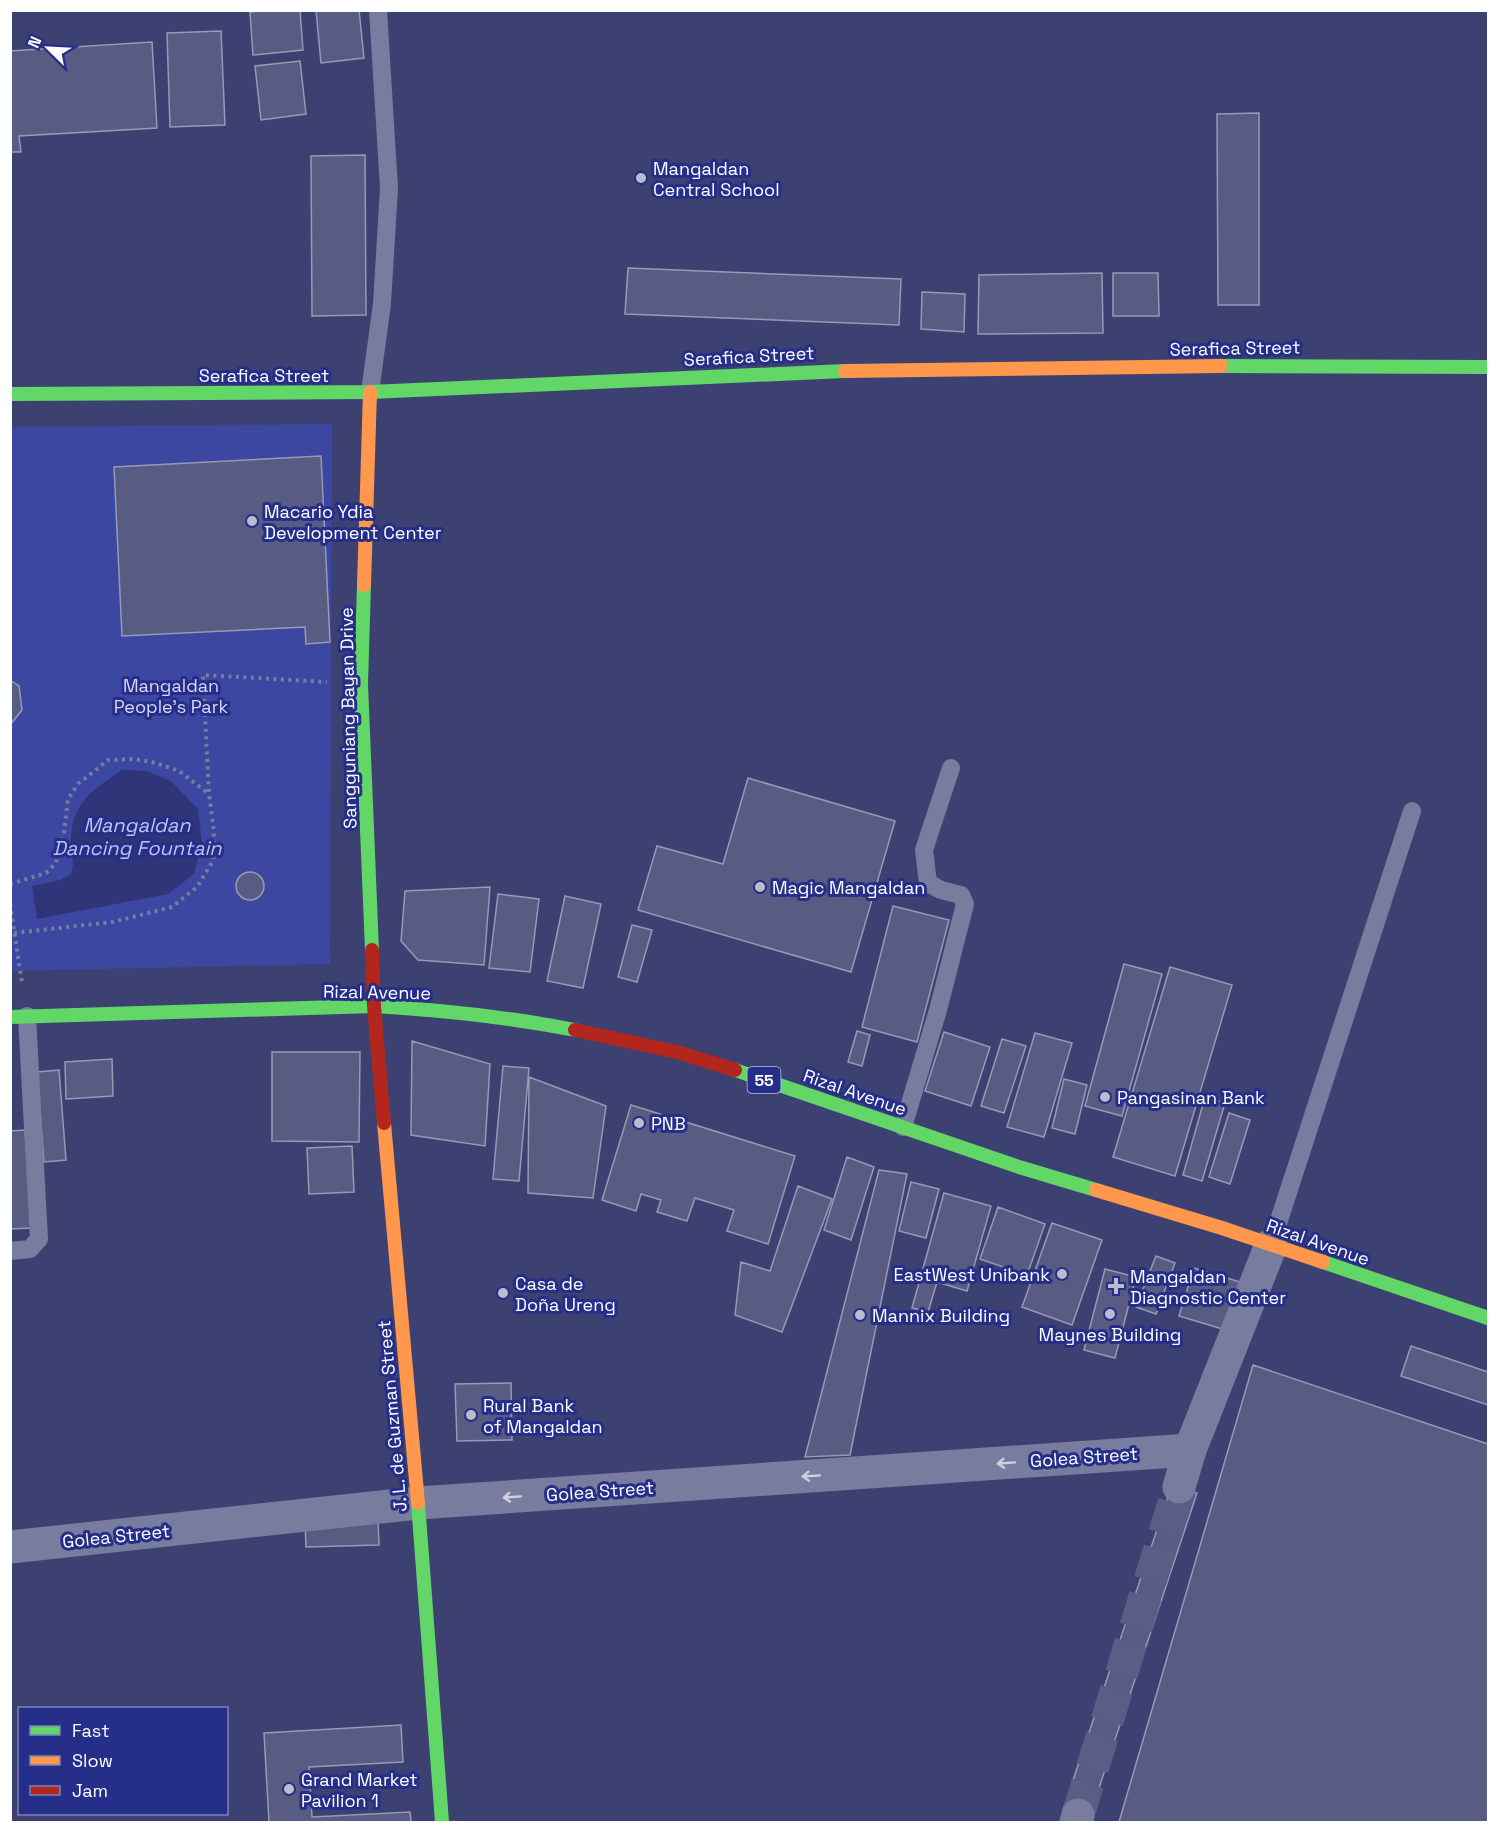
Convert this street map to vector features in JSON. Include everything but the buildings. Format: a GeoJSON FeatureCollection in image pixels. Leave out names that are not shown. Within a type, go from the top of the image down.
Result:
{"type":"FeatureCollection","features":[{"type":"Feature","properties":{"kind":"main road","name":"Serafica Street"},"geometry":{"type":"LineString","coordinates":[[10,394],[370,392],[807,371],[1295,365],[1488,367]]}},
{"type":"Feature","properties":{"kind":"main road","name":"Sangguniang Bayan Drive"},"geometry":{"type":"LineString","coordinates":[[370,392],[361,684],[374,1006]]}},
{"type":"Feature","properties":{"kind":"main road","name":"Rizal Avenue"},"geometry":{"type":"LineString","coordinates":[[19,1016],[374,1006],[522,1020],[626,1040],[677,1052],[744,1073],[1019,1167],[1270,1245],[1488,1318]]}},
{"type":"Feature","properties":{"kind":"main road","name":"J. L. de Guzman Street"},"geometry":{"type":"LineString","coordinates":[[374,1006],[418,1503],[442,1822]]}},
{"type":"Feature","properties":{"kind":"street"},"geometry":{"type":"LineString","coordinates":[[1179,1487],[1190,1450],[1270,1245]]}},
{"type":"Feature","properties":{"kind":"street","name":"Golea Street"},"geometry":{"type":"LineString","coordinates":[[10,1547],[418,1503],[1190,1450]]}},
{"type":"Feature","properties":{"kind":"lane"},"geometry":{"type":"LineString","coordinates":[[370,392],[382,304],[389,188],[378,10]]}},
{"type":"Feature","properties":{"kind":"lane"},"geometry":{"type":"LineString","coordinates":[[903,1127],[938,1010],[964,904],[961,895],[941,891],[928,883],[924,850],[951,768]]}},
{"type":"Feature","properties":{"kind":"lane"},"geometry":{"type":"LineString","coordinates":[[1270,1245],[1412,811]]}},
{"type":"Feature","properties":{"kind":"lane"},"geometry":{"type":"LineString","coordinates":[[10,1251],[30,1249],[39,1239],[19,1016]]}},
{"type":"Feature","properties":{"kind":"path"},"geometry":{"type":"LineString","coordinates":[[14,933],[113,922],[172,907],[197,887],[213,861],[214,832],[209,794],[203,675],[361,684]]}},
{"type":"Feature","properties":{"kind":"path"},"geometry":{"type":"LineString","coordinates":[[10,884],[46,873],[56,863],[64,833],[68,799],[78,784],[108,760],[135,759],[156,763],[179,771],[209,794]]}},
{"type":"Feature","properties":{"kind":"path"},"geometry":{"type":"LineString","coordinates":[[10,904],[19,1016]]}},
{"type":"Feature","properties":{"kind":"green space","name":"Mangaldan People's Park"},"geometry":{"type":"Polygon","coordinates":[[[332,424],[330,964],[11,971],[10,427],[332,424]]]}},
{"type":"Feature","properties":{"kind":"water","name":"Mangaldan Dancing Fountain"},"geometry":{"type":"Polygon","coordinates":[[[122,770],[148,771],[172,782],[198,809],[202,844],[194,874],[168,894],[37,919],[32,886],[60,880],[71,874],[73,864],[71,838],[76,814],[94,790],[122,770]]]}},
{"type":"Feature","properties":{"kind":"tunnel"},"geometry":{"type":"LineString","coordinates":[[1078,1815],[1179,1487]]}},
{"type":"Feature","properties":{"kind":"traffic: fast"},"geometry":{"type":"LineString","coordinates":[[1221,366],[1488,367]]}},
{"type":"Feature","properties":{"kind":"traffic: fast"},"geometry":{"type":"LineString","coordinates":[[10,394],[370,392],[845,371]]}},
{"type":"Feature","properties":{"kind":"traffic: fast"},"geometry":{"type":"LineString","coordinates":[[364,585],[361,684],[372,950]]}},
{"type":"Feature","properties":{"kind":"traffic: fast"},"geometry":{"type":"LineString","coordinates":[[10,1017],[374,1006],[475,1015],[575,1030]]}},
{"type":"Feature","properties":{"kind":"traffic: fast"},"geometry":{"type":"LineString","coordinates":[[735,1070],[1019,1167],[1096,1190]]}},
{"type":"Feature","properties":{"kind":"traffic: fast"},"geometry":{"type":"LineString","coordinates":[[1323,1262],[1488,1318]]}},
{"type":"Feature","properties":{"kind":"traffic: fast"},"geometry":{"type":"LineString","coordinates":[[418,1503],[442,1822]]}},
{"type":"Feature","properties":{"kind":"traffic: slow"},"geometry":{"type":"LineString","coordinates":[[845,371],[1221,366]]}},
{"type":"Feature","properties":{"kind":"traffic: slow"},"geometry":{"type":"LineString","coordinates":[[364,585],[370,392]]}},
{"type":"Feature","properties":{"kind":"traffic: slow"},"geometry":{"type":"LineString","coordinates":[[384,1123],[418,1503]]}},
{"type":"Feature","properties":{"kind":"traffic: slow"},"geometry":{"type":"LineString","coordinates":[[1096,1190],[1222,1228],[1323,1262]]}},
{"type":"Feature","properties":{"kind":"traffic: jam"},"geometry":{"type":"LineString","coordinates":[[372,950],[374,1006],[384,1123]]}},
{"type":"Feature","properties":{"kind":"traffic: jam"},"geometry":{"type":"LineString","coordinates":[[575,1030],[677,1052],[735,1070]]}},
{"type":"Feature","properties":{"kind":"place","name":"Mangaldan Central School"},"geometry":{"type":"Point","coordinates":[641,178]}},
{"type":"Feature","properties":{"kind":"place","name":"Macario Ydia Development Center"},"geometry":{"type":"Point","coordinates":[252,521]}},
{"type":"Feature","properties":{"kind":"place","name":"Magic Mangaldan"},"geometry":{"type":"Point","coordinates":[760,887]}},
{"type":"Feature","properties":{"kind":"place","name":"Pangasinan Bank"},"geometry":{"type":"Point","coordinates":[1105,1097]}},
{"type":"Feature","properties":{"kind":"place","name":"PNB"},"geometry":{"type":"Point","coordinates":[639,1123]}},
{"type":"Feature","properties":{"kind":"place","name":"EastWest Unibank"},"geometry":{"type":"Point","coordinates":[1062,1274]}},
{"type":"Feature","properties":{"kind":"place","name":"Mangaldan Diagnostic Center"},"geometry":{"type":"Point","coordinates":[1116,1286]}},
{"type":"Feature","properties":{"kind":"place","name":"Casa de Doña Ureng"},"geometry":{"type":"Point","coordinates":[503,1293]}},
{"type":"Feature","properties":{"kind":"place","name":"Maynes Building"},"geometry":{"type":"Point","coordinates":[1110,1314]}},
{"type":"Feature","properties":{"kind":"place","name":"Mannix Building"},"geometry":{"type":"Point","coordinates":[860,1315]}},
{"type":"Feature","properties":{"kind":"place","name":"Rural Bank of Mangaldan"},"geometry":{"type":"Point","coordinates":[471,1415]}},
{"type":"Feature","properties":{"kind":"place","name":"Grand Market Pavilion 1"},"geometry":{"type":"Point","coordinates":[289,1789]}}]}
